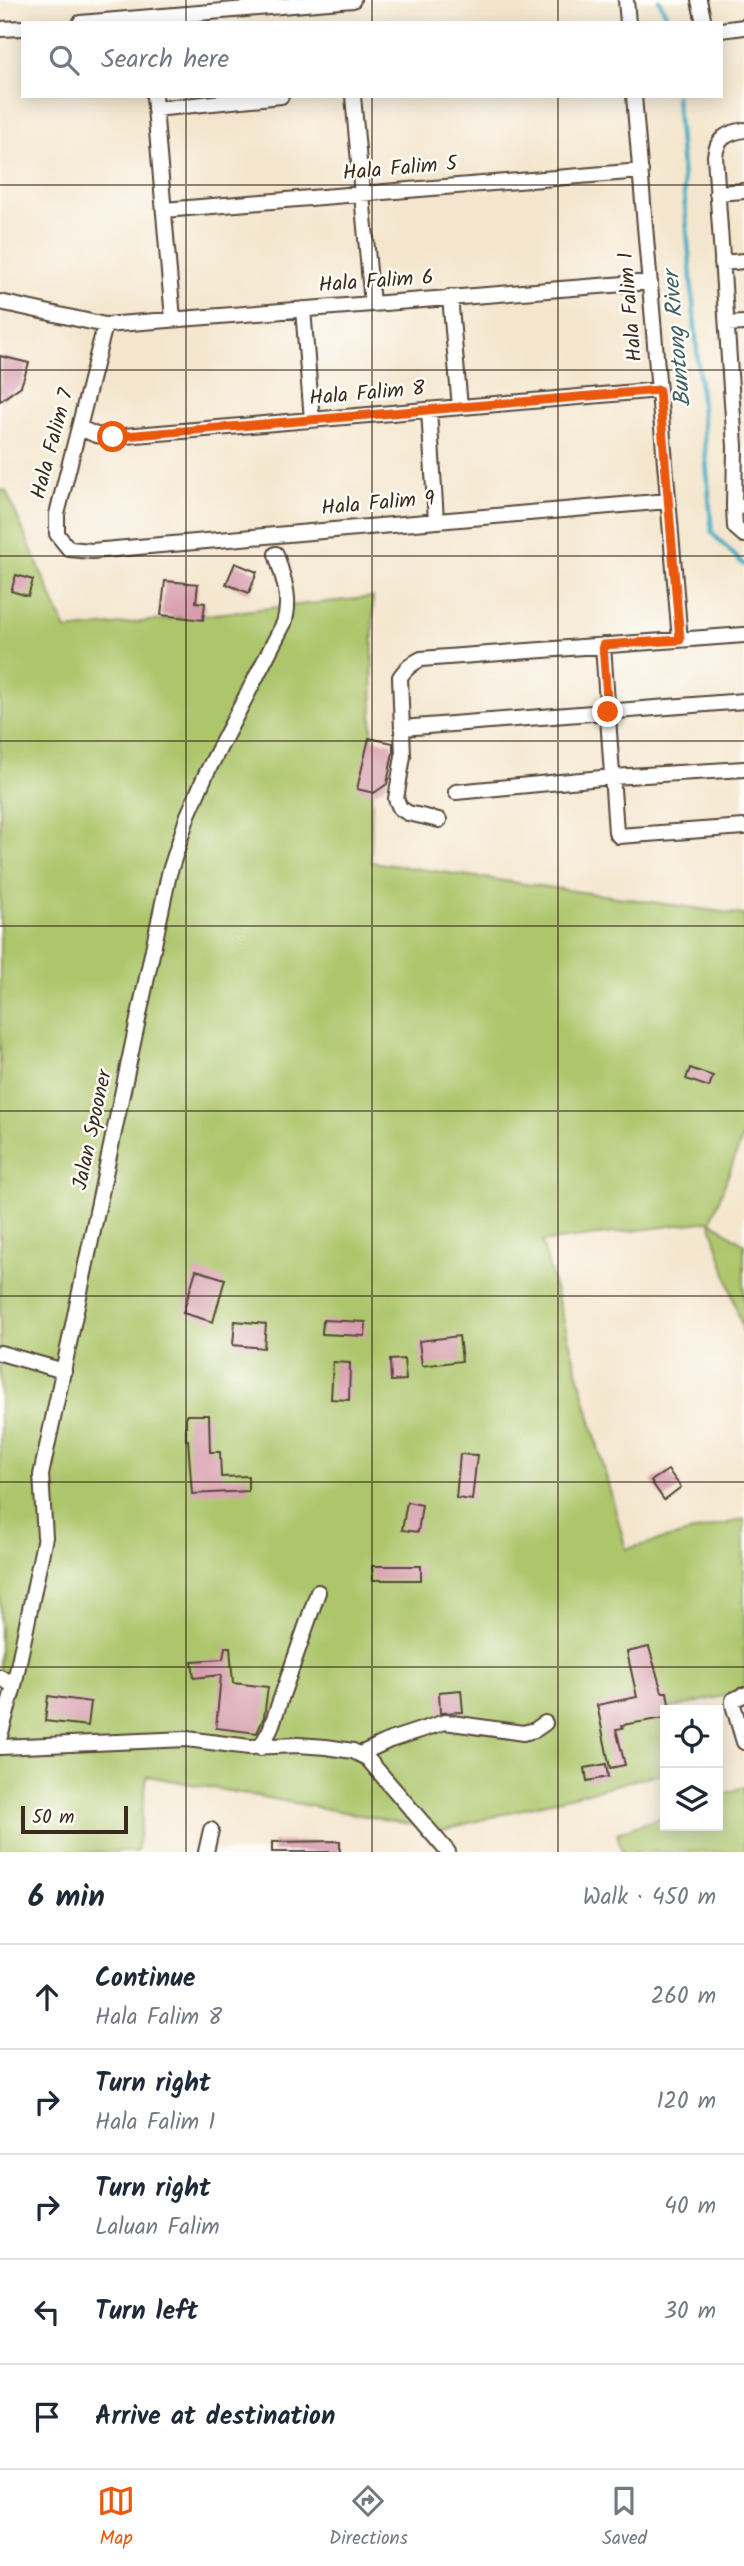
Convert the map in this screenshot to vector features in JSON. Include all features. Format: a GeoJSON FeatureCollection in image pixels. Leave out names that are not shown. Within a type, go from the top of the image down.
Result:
{"type":"FeatureCollection","features":[{"type":"Feature","properties":{"kind":"street"},"geometry":{"type":"LineString","coordinates":[[104,21],[354,0]]}},
{"type":"Feature","properties":{"kind":"street"},"geometry":{"type":"LineString","coordinates":[[626,0],[628,21]]}},
{"type":"Feature","properties":{"kind":"street"},"geometry":{"type":"LineString","coordinates":[[699,0],[704,21]]}},
{"type":"Feature","properties":{"kind":"street"},"geometry":{"type":"LineString","coordinates":[[0,29],[21,27]]}},
{"type":"Feature","properties":{"kind":"street"},"geometry":{"type":"LineString","coordinates":[[723,30],[744,27]]}},
{"type":"Feature","properties":{"kind":"street"},"geometry":{"type":"LineString","coordinates":[[173,319],[154,103],[245,98]]}},
{"type":"Feature","properties":{"kind":"street"},"geometry":{"type":"LineString","coordinates":[[353,98],[372,304]]}},
{"type":"Feature","properties":{"kind":"street","name":"Hala Falim 1"},"geometry":{"type":"LineString","coordinates":[[634,98],[680,640]]}},
{"type":"Feature","properties":{"kind":"street"},"geometry":{"type":"LineString","coordinates":[[744,130],[724,136],[716,145],[715,156],[726,324],[738,390],[739,506],[734,527],[744,535]]}},
{"type":"Feature","properties":{"kind":"street","name":"Hala Falim 5"},"geometry":{"type":"LineString","coordinates":[[163,210],[640,171]]}},
{"type":"Feature","properties":{"kind":"street"},"geometry":{"type":"LineString","coordinates":[[717,194],[744,191]]}},
{"type":"Feature","properties":{"kind":"street"},"geometry":{"type":"LineString","coordinates":[[722,263],[744,261]]}},
{"type":"Feature","properties":{"kind":"street","name":"Hala Falim 6"},"geometry":{"type":"LineString","coordinates":[[0,302],[105,325],[650,282]]}},
{"type":"Feature","properties":{"kind":"street"},"geometry":{"type":"LineString","coordinates":[[450,298],[460,407]]}},
{"type":"Feature","properties":{"kind":"street"},"geometry":{"type":"LineString","coordinates":[[303,309],[312,420]]}},
{"type":"Feature","properties":{"kind":"street"},"geometry":{"type":"LineString","coordinates":[[726,324],[744,323]]}},
{"type":"Feature","properties":{"kind":"street","name":"Hala Falim 7"},"geometry":{"type":"LineString","coordinates":[[92,551],[69,548],[57,534],[57,514],[105,325]]}},
{"type":"Feature","properties":{"kind":"street","name":"Hala Falim 8"},"geometry":{"type":"LineString","coordinates":[[80,428],[96,435],[113,437],[659,390]]}},
{"type":"Feature","properties":{"kind":"street"},"geometry":{"type":"LineString","coordinates":[[429,410],[436,520]]}},
{"type":"Feature","properties":{"kind":"street","name":"Hala Falim 9"},"geometry":{"type":"LineString","coordinates":[[92,551],[668,501]]}},
{"type":"Feature","properties":{"kind":"street","name":"Jalan Spooner"},"geometry":{"type":"LineString","coordinates":[[0,1735],[14,1686],[45,1538],[41,1475],[169,874],[188,815],[206,774],[284,623],[288,595],[276,554]]}},
{"type":"Feature","properties":{"kind":"street"},"geometry":{"type":"LineString","coordinates":[[439,820],[408,813],[400,808],[396,799],[402,756],[400,677],[421,659],[744,635]]}},
{"type":"Feature","properties":{"kind":"street"},"geometry":{"type":"LineString","coordinates":[[603,645],[616,832],[619,836],[744,827]]}},
{"type":"Feature","properties":{"kind":"street"},"geometry":{"type":"LineString","coordinates":[[402,727],[744,701]]}},
{"type":"Feature","properties":{"kind":"street"},"geometry":{"type":"LineString","coordinates":[[456,792],[612,777],[744,769]]}},
{"type":"Feature","properties":{"kind":"street"},"geometry":{"type":"LineString","coordinates":[[0,1353],[64,1371]]}},
{"type":"Feature","properties":{"kind":"street"},"geometry":{"type":"LineString","coordinates":[[260,1748],[270,1730],[318,1592]]}},
{"type":"Feature","properties":{"kind":"street"},"geometry":{"type":"LineString","coordinates":[[0,1677],[14,1686]]}},
{"type":"Feature","properties":{"kind":"street"},"geometry":{"type":"LineString","coordinates":[[738,1697],[744,1742]]}},
{"type":"Feature","properties":{"kind":"street"},"geometry":{"type":"LineString","coordinates":[[360,1754],[390,1740],[445,1722],[523,1733],[536,1730],[545,1723]]}},
{"type":"Feature","properties":{"kind":"street"},"geometry":{"type":"LineString","coordinates":[[0,1747],[187,1739],[260,1748],[298,1745],[354,1751],[367,1758],[448,1852]]}},
{"type":"Feature","properties":{"kind":"street"},"geometry":{"type":"LineString","coordinates":[[206,1852],[211,1830]]}},
{"type":"Feature","properties":{"kind":"green space"},"geometry":{"type":"Polygon","coordinates":[[[0,490],[6,491],[66,630],[373,597],[371,862],[744,915],[744,1133],[711,1221],[744,1244],[744,1334],[710,1221],[542,1242],[626,1549],[744,1519],[744,1691],[686,1705],[660,1705],[660,1773],[442,1830],[147,1776],[137,1852],[0,1852],[0,490]]]}},
{"type":"Feature","properties":{"kind":"green space"},"geometry":{"type":"Polygon","coordinates":[[[744,1787],[744,1852],[622,1852],[617,1833],[660,1818],[660,1831],[723,1831],[723,1794],[744,1787]]]}},
{"type":"Feature","properties":{"kind":"building"},"geometry":{"type":"Polygon","coordinates":[[[0,356],[29,363],[21,386],[0,401],[0,356]]]}},
{"type":"Feature","properties":{"kind":"building"},"geometry":{"type":"Polygon","coordinates":[[[235,563],[257,572],[249,593],[226,584],[235,563]]]}},
{"type":"Feature","properties":{"kind":"building"},"geometry":{"type":"Polygon","coordinates":[[[16,575],[33,580],[28,596],[11,591],[16,575]]]}},
{"type":"Feature","properties":{"kind":"building"},"geometry":{"type":"Polygon","coordinates":[[[165,581],[198,584],[196,602],[205,603],[203,620],[161,615],[165,581]]]}},
{"type":"Feature","properties":{"kind":"building"},"geometry":{"type":"Polygon","coordinates":[[[369,738],[393,743],[387,784],[374,793],[357,789],[369,738]]]}},
{"type":"Feature","properties":{"kind":"building"},"geometry":{"type":"Polygon","coordinates":[[[690,1068],[713,1076],[709,1087],[686,1079],[690,1068]]]}},
{"type":"Feature","properties":{"kind":"building"},"geometry":{"type":"Polygon","coordinates":[[[196,1270],[225,1279],[213,1322],[183,1313],[196,1270]]]}},
{"type":"Feature","properties":{"kind":"building"},"geometry":{"type":"Polygon","coordinates":[[[323,1320],[366,1322],[365,1336],[322,1334],[323,1320]]]}},
{"type":"Feature","properties":{"kind":"building"},"geometry":{"type":"Polygon","coordinates":[[[235,1321],[266,1324],[264,1348],[233,1345],[235,1321]]]}},
{"type":"Feature","properties":{"kind":"building"},"geometry":{"type":"Polygon","coordinates":[[[459,1336],[462,1361],[422,1366],[419,1341],[459,1336]]]}},
{"type":"Feature","properties":{"kind":"building"},"geometry":{"type":"Polygon","coordinates":[[[404,1359],[406,1380],[391,1381],[390,1360],[404,1359]]]}},
{"type":"Feature","properties":{"kind":"building"},"geometry":{"type":"Polygon","coordinates":[[[333,1362],[350,1363],[349,1400],[331,1399],[333,1362]]]}},
{"type":"Feature","properties":{"kind":"building"},"geometry":{"type":"Polygon","coordinates":[[[186,1415],[209,1415],[210,1452],[220,1452],[221,1477],[248,1476],[248,1491],[192,1494],[186,1415]]]}},
{"type":"Feature","properties":{"kind":"building"},"geometry":{"type":"Polygon","coordinates":[[[460,1454],[477,1455],[472,1500],[456,1498],[460,1454]]]}},
{"type":"Feature","properties":{"kind":"building"},"geometry":{"type":"Polygon","coordinates":[[[668,1470],[681,1487],[664,1500],[651,1481],[668,1470]]]}},
{"type":"Feature","properties":{"kind":"building"},"geometry":{"type":"Polygon","coordinates":[[[407,1502],[422,1505],[418,1532],[402,1530],[407,1502]]]}},
{"type":"Feature","properties":{"kind":"building"},"geometry":{"type":"Polygon","coordinates":[[[372,1566],[421,1566],[421,1580],[373,1580],[372,1566]]]}},
{"type":"Feature","properties":{"kind":"building"},"geometry":{"type":"Polygon","coordinates":[[[225,1647],[230,1647],[233,1683],[268,1687],[264,1717],[257,1733],[216,1728],[221,1675],[194,1678],[192,1661],[223,1659],[225,1647]]]}},
{"type":"Feature","properties":{"kind":"building"},"geometry":{"type":"Polygon","coordinates":[[[649,1647],[662,1692],[667,1692],[669,1705],[660,1705],[660,1719],[622,1725],[623,1728],[616,1729],[625,1765],[610,1768],[597,1705],[637,1697],[627,1652],[649,1647]]]}},
{"type":"Feature","properties":{"kind":"building"},"geometry":{"type":"Polygon","coordinates":[[[461,1690],[463,1712],[440,1713],[439,1692],[461,1690]]]}},
{"type":"Feature","properties":{"kind":"building"},"geometry":{"type":"Polygon","coordinates":[[[48,1696],[91,1702],[88,1726],[45,1721],[48,1696]]]}},
{"type":"Feature","properties":{"kind":"building"},"geometry":{"type":"Polygon","coordinates":[[[606,1764],[608,1777],[587,1781],[585,1768],[606,1764]]]}},
{"type":"Feature","properties":{"kind":"building"},"geometry":{"type":"Polygon","coordinates":[[[340,1841],[340,1852],[272,1852],[272,1842],[340,1841]]]}},
{"type":"Feature","properties":{"kind":"waterway","name":"Buntong River"},"geometry":{"type":"LineString","coordinates":[[659,0],[669,21]]}},
{"type":"Feature","properties":{"kind":"waterway","name":"Buntong River"},"geometry":{"type":"LineString","coordinates":[[676,98],[712,533],[744,565]]}},
{"type":"Feature","properties":{"kind":"route"},"geometry":{"type":"LineString","coordinates":[[113,437],[659,390],[680,640],[603,645],[608,712]]}}]}
